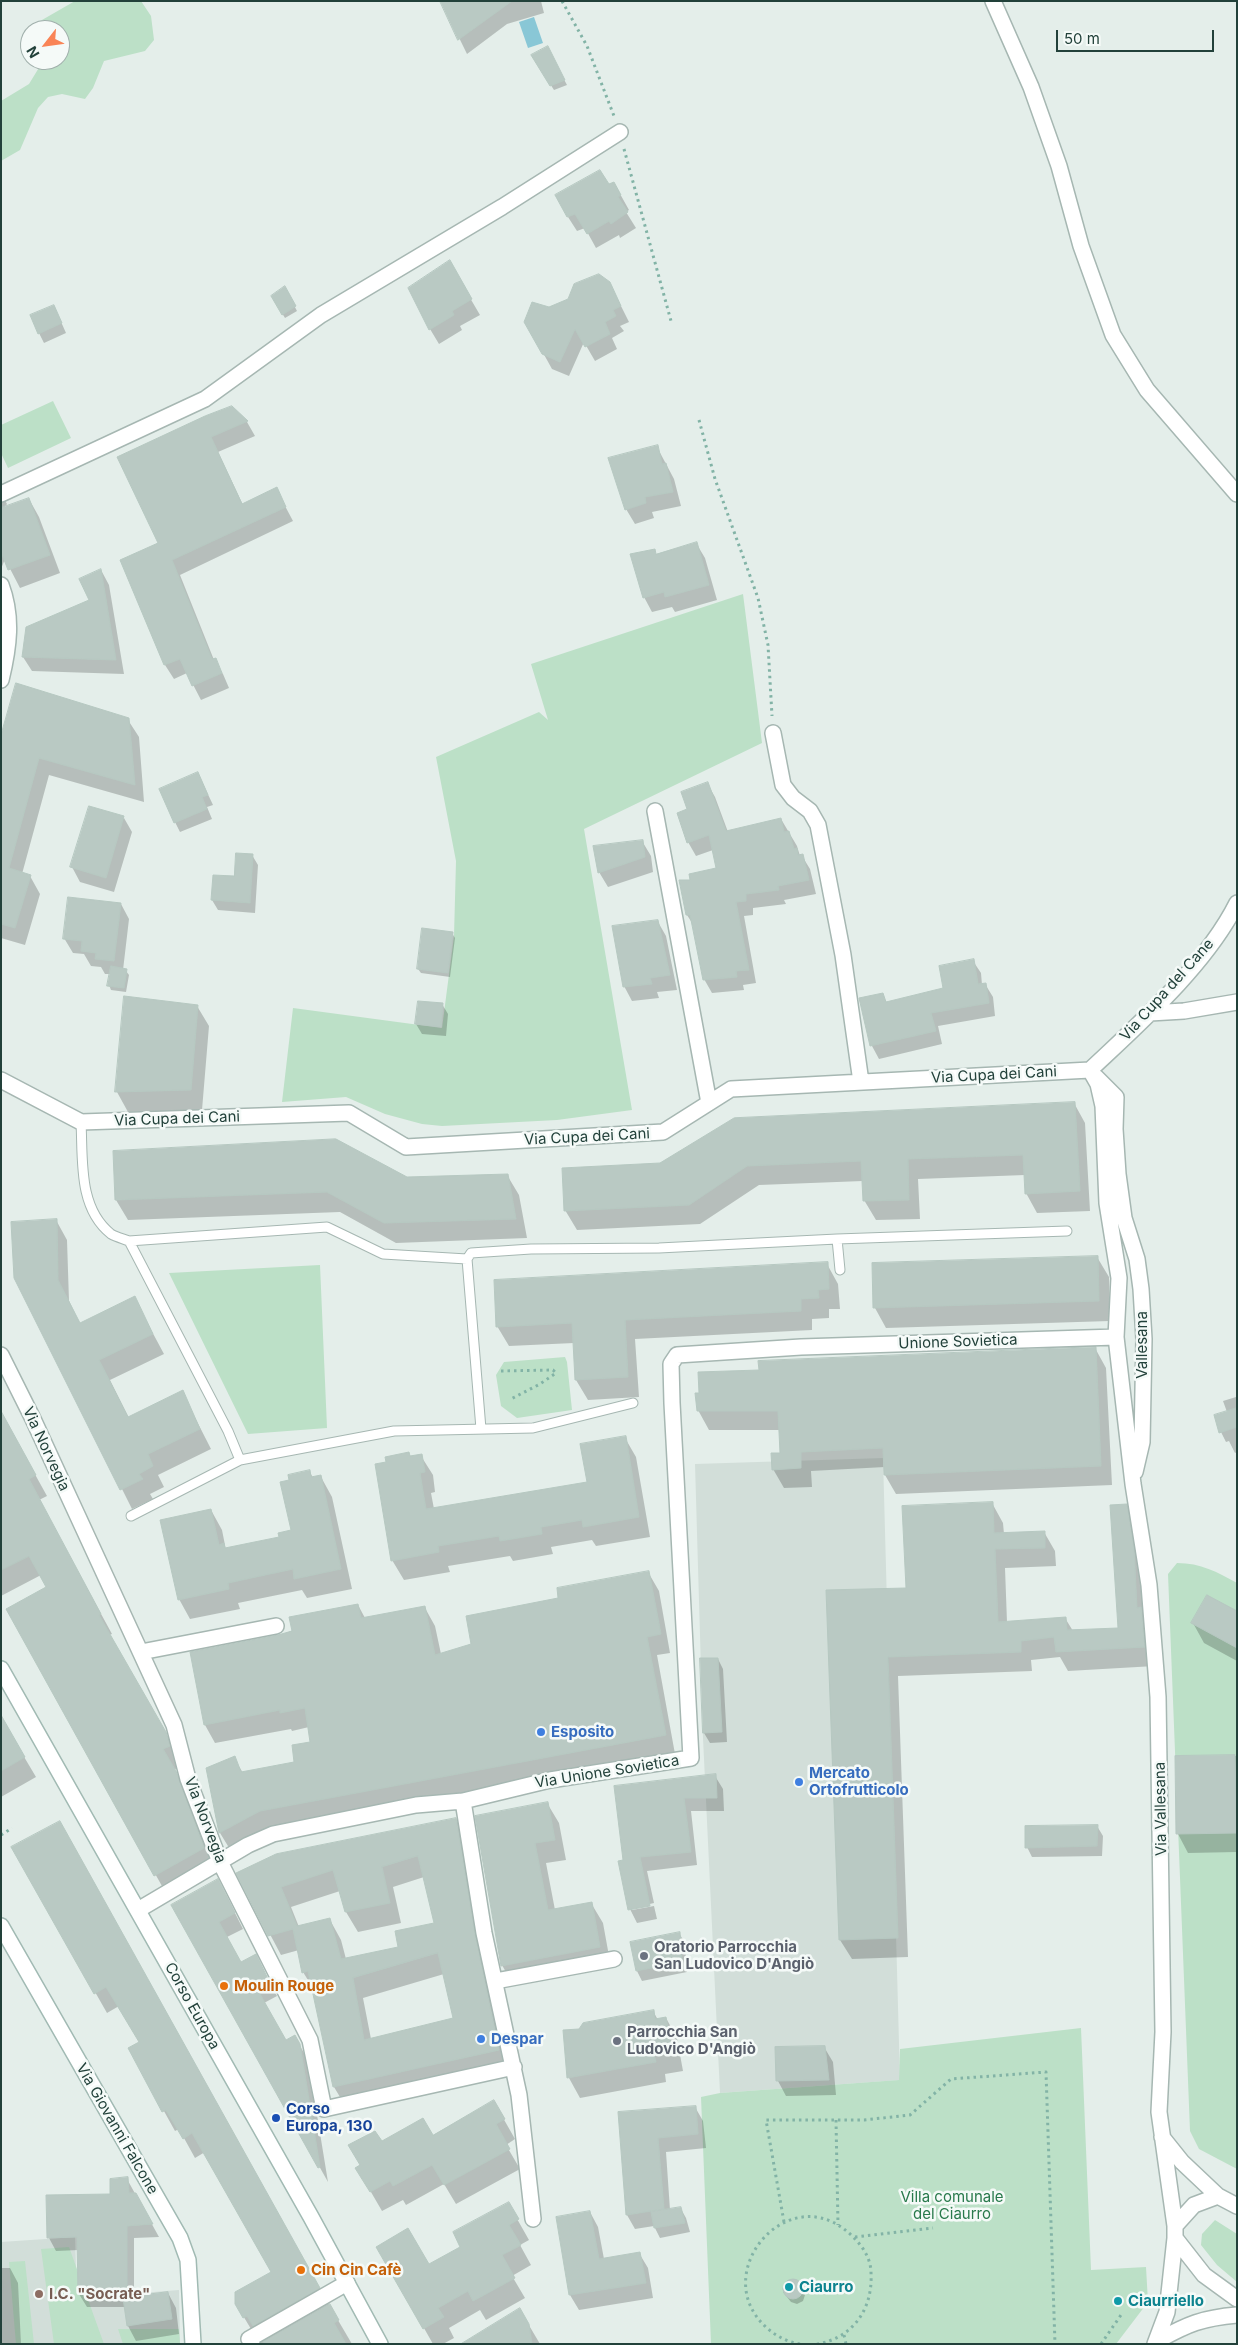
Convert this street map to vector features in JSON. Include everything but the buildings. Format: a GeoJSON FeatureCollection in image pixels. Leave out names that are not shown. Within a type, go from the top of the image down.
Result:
{"type":"FeatureCollection","features":[{"type":"Feature","properties":{"kind":"street"},"geometry":{"type":"LineString","coordinates":[[993,1],[1031,87],[1059,166],[1081,246],[1113,334],[1147,390],[1237,494]]}},
{"type":"Feature","properties":{"kind":"street"},"geometry":{"type":"LineString","coordinates":[[1,494],[205,399],[321,315],[502,207],[620,132]]}},
{"type":"Feature","properties":{"kind":"street"},"geometry":{"type":"LineString","coordinates":[[1,585],[8,603],[9,638],[1,680]]}},
{"type":"Feature","properties":{"kind":"street"},"geometry":{"type":"LineString","coordinates":[[773,733],[783,785],[793,798],[810,811],[818,825],[843,955],[861,1082]]}},
{"type":"Feature","properties":{"kind":"street"},"geometry":{"type":"LineString","coordinates":[[655,811],[709,1103]]}},
{"type":"Feature","properties":{"kind":"street","name":"Via Cupa del Cane"},"geometry":{"type":"LineString","coordinates":[[1090,1070],[1150,1013],[1208,946],[1237,903]]}},
{"type":"Feature","properties":{"kind":"street"},"geometry":{"type":"LineString","coordinates":[[1150,1013],[1184,1011],[1237,1002]]}},
{"type":"Feature","properties":{"kind":"street"},"geometry":{"type":"LineString","coordinates":[[1090,1070],[1098,1084],[1103,1106],[1107,1203],[1119,1278],[1116,1336]]}},
{"type":"Feature","properties":{"kind":"street","name":"Via Cupa dei Cani"},"geometry":{"type":"LineString","coordinates":[[1,1080],[81,1122],[348,1113],[406,1147],[663,1132],[731,1089],[1090,1070]]}},
{"type":"Feature","properties":{"kind":"street","name":"Vallesana"},"geometry":{"type":"LineString","coordinates":[[1090,1070],[1116,1097],[1115,1129],[1118,1174],[1124,1218],[1137,1258],[1141,1289],[1144,1339],[1142,1442],[1133,1484]]}},
{"type":"Feature","properties":{"kind":"street","name":"Vallesana"},"geometry":{"type":"LineString","coordinates":[[1116,1336],[1133,1484]]}},
{"type":"Feature","properties":{"kind":"street","name":"Unione Sovietica"},"geometry":{"type":"LineString","coordinates":[[801,1347],[1116,1336]]}},
{"type":"Feature","properties":{"kind":"street","name":"Via Unione Sovietica"},"geometry":{"type":"LineString","coordinates":[[138,1910],[248,1845],[273,1834],[416,1805],[463,1801],[550,1780],[691,1758],[678,1552],[670,1364],[677,1355],[801,1347]]}},
{"type":"Feature","properties":{"kind":"street","name":"Via Norvegia"},"geometry":{"type":"LineString","coordinates":[[1,1354],[174,1725],[188,1779],[220,1862],[310,2040],[324,2109],[514,2067]]}},
{"type":"Feature","properties":{"kind":"street","name":"Via Vallesana"},"geometry":{"type":"LineString","coordinates":[[1133,1484],[1149,1585],[1158,1697],[1164,2032],[1159,2112],[1175,2232],[1168,2312],[1156,2342]]}},
{"type":"Feature","properties":{"kind":"street"},"geometry":{"type":"LineString","coordinates":[[141,1652],[276,1626]]}},
{"type":"Feature","properties":{"kind":"street","name":"Corso Europa"},"geometry":{"type":"LineString","coordinates":[[1,1670],[138,1910],[380,2344]]}},
{"type":"Feature","properties":{"kind":"street"},"geometry":{"type":"LineString","coordinates":[[463,1801],[484,1933],[514,2067],[527,2157],[533,2219]]}},
{"type":"Feature","properties":{"kind":"street","name":"Via Giovanni Falcone"},"geometry":{"type":"LineString","coordinates":[[1,1926],[180,2238],[188,2260],[193,2344]]}},
{"type":"Feature","properties":{"kind":"street"},"geometry":{"type":"LineString","coordinates":[[495,1981],[614,1959]]}},
{"type":"Feature","properties":{"kind":"street"},"geometry":{"type":"LineString","coordinates":[[1162,2136],[1182,2162],[1218,2196],[1237,2206]]}},
{"type":"Feature","properties":{"kind":"street"},"geometry":{"type":"LineString","coordinates":[[1218,2196],[1194,2205],[1175,2232],[1204,2275],[1237,2299]]}},
{"type":"Feature","properties":{"kind":"street"},"geometry":{"type":"LineString","coordinates":[[252,2344],[249,2339],[347,2283]]}},
{"type":"Feature","properties":{"kind":"street"},"geometry":{"type":"LineString","coordinates":[[1156,2342],[1190,2323],[1211,2317],[1237,2315]]}},
{"type":"Feature","properties":{"kind":"lane"},"geometry":{"type":"LineString","coordinates":[[81,1122],[86,1194],[96,1217],[112,1234],[129,1241],[327,1227],[383,1254],[467,1259]]}},
{"type":"Feature","properties":{"kind":"lane"},"geometry":{"type":"LineString","coordinates":[[481,1430],[467,1259],[471,1253],[659,1248],[837,1239],[1066,1231]]}},
{"type":"Feature","properties":{"kind":"lane"},"geometry":{"type":"LineString","coordinates":[[837,1239],[840,1270]]}},
{"type":"Feature","properties":{"kind":"lane"},"geometry":{"type":"LineString","coordinates":[[129,1241],[228,1431],[240,1460]]}},
{"type":"Feature","properties":{"kind":"lane"},"geometry":{"type":"LineString","coordinates":[[131,1516],[240,1460],[394,1432],[533,1428],[633,1403]]}},
{"type":"Feature","properties":{"kind":"path"},"geometry":{"type":"LineString","coordinates":[[562,1],[587,46],[620,132],[671,322]]}},
{"type":"Feature","properties":{"kind":"path"},"geometry":{"type":"LineString","coordinates":[[699,420],[715,479],[758,598],[768,645],[773,733]]}},
{"type":"Feature","properties":{"kind":"path"},"geometry":{"type":"LineString","coordinates":[[502,1371],[553,1370],[556,1373],[511,1400]]}},
{"type":"Feature","properties":{"kind":"path"},"geometry":{"type":"LineString","coordinates":[[1,1835],[12,1828]]}},
{"type":"Feature","properties":{"kind":"path"},"geometry":{"type":"LineString","coordinates":[[784,2222],[766,2120],[836,2120],[910,2115],[951,2080],[1046,2072],[1055,2344]]}},
{"type":"Feature","properties":{"kind":"path"},"geometry":{"type":"LineString","coordinates":[[836,2120],[838,2224]]}},
{"type":"Feature","properties":{"kind":"path"},"geometry":{"type":"LineString","coordinates":[[800,2344],[775,2335],[760,2322],[750,2305],[745,2286],[747,2266],[754,2248],[767,2233],[784,2222],[802,2218],[820,2218],[838,2224],[854,2237],[865,2252],[871,2270],[872,2288],[867,2306],[858,2322],[844,2334],[828,2342],[817,2344]]}},
{"type":"Feature","properties":{"kind":"path"},"geometry":{"type":"LineString","coordinates":[[854,2237],[934,2228]]}},
{"type":"Feature","properties":{"kind":"path"},"geometry":{"type":"LineString","coordinates":[[1101,2344],[1122,2315]]}},
{"type":"Feature","properties":{"kind":"path"},"geometry":{"type":"LineString","coordinates":[[844,2334],[846,2344]]}},
{"type":"Feature","properties":{"kind":"shaded area","name":"Mercato Ortofrutticolo"},"geometry":{"type":"Polygon","coordinates":[[[883,1458],[900,2080],[720,2093],[703,1738],[695,1464],[883,1458]]]}},
{"type":"Feature","properties":{"kind":"shaded area","name":"I.C. \"Socrate\""},"geometry":{"type":"Polygon","coordinates":[[[75,2237],[77,2298],[179,2290],[180,2344],[1,2344],[1,2242],[75,2237]]]}},
{"type":"Feature","properties":{"kind":"green space"},"geometry":{"type":"Polygon","coordinates":[[[75,1],[141,1],[151,16],[154,40],[145,51],[104,61],[93,88],[85,99],[62,94],[48,97],[38,108],[20,150],[1,161],[1,101],[29,84],[38,70],[70,70],[70,20],[42,20],[75,1]]]}},
{"type":"Feature","properties":{"kind":"green space"},"geometry":{"type":"Polygon","coordinates":[[[53,401],[71,438],[8,468],[1,453],[1,425],[53,401]]]}},
{"type":"Feature","properties":{"kind":"green space"},"geometry":{"type":"Polygon","coordinates":[[[743,594],[762,743],[584,829],[632,1110],[557,1120],[442,1126],[422,1124],[385,1114],[346,1097],[282,1102],[293,1008],[442,1028],[454,936],[456,861],[436,757],[539,712],[548,720],[531,664],[743,594]]]}},
{"type":"Feature","properties":{"kind":"green space"},"geometry":{"type":"Polygon","coordinates":[[[320,1265],[327,1428],[248,1434],[169,1273],[320,1265]]]}},
{"type":"Feature","properties":{"kind":"green space"},"geometry":{"type":"Polygon","coordinates":[[[565,1357],[572,1410],[517,1418],[501,1406],[496,1375],[504,1362],[565,1357]]]}},
{"type":"Feature","properties":{"kind":"green space"},"geometry":{"type":"Polygon","coordinates":[[[1177,1563],[1201,1566],[1237,1583],[1237,2169],[1199,2149],[1190,2131],[1168,1574],[1177,1563]]]}},
{"type":"Feature","properties":{"kind":"green space","name":"Villa comunale del Ciaurro"},"geometry":{"type":"Polygon","coordinates":[[[1081,2028],[1091,2270],[1146,2267],[1148,2302],[1116,2344],[711,2344],[701,2097],[720,2093],[899,2080],[900,2049],[1081,2028]]]}},
{"type":"Feature","properties":{"kind":"green space"},"geometry":{"type":"Polygon","coordinates":[[[1215,2220],[1237,2234],[1237,2282],[1217,2265],[1201,2245],[1202,2234],[1215,2220]]]}},
{"type":"Feature","properties":{"kind":"green space"},"geometry":{"type":"Polygon","coordinates":[[[69,2247],[104,2344],[54,2344],[41,2249],[69,2247]]]}},
{"type":"Feature","properties":{"kind":"green space"},"geometry":{"type":"Polygon","coordinates":[[[25,2261],[34,2344],[16,2344],[9,2262],[25,2261]]]}},
{"type":"Feature","properties":{"kind":"green space"},"geometry":{"type":"Polygon","coordinates":[[[118,2329],[179,2329],[180,2344],[123,2344],[118,2329]]]}},
{"type":"Feature","properties":{"kind":"water"},"geometry":{"type":"Polygon","coordinates":[[[534,17],[543,43],[528,48],[519,22],[534,17]]]}},
{"type":"Feature","properties":{"kind":"place","name":"Esposito"},"geometry":{"type":"Point","coordinates":[541,1732]}},
{"type":"Feature","properties":{"kind":"place","name":"Mercato Ortofrutticolo"},"geometry":{"type":"Point","coordinates":[799,1782]}},
{"type":"Feature","properties":{"kind":"place","name":"Oratorio Parrocchia San Ludovico D'Angiò"},"geometry":{"type":"Point","coordinates":[644,1956]}},
{"type":"Feature","properties":{"kind":"place","name":"Moulin Rouge"},"geometry":{"type":"Point","coordinates":[224,1986]}},
{"type":"Feature","properties":{"kind":"place","name":"Despar"},"geometry":{"type":"Point","coordinates":[481,2039]}},
{"type":"Feature","properties":{"kind":"place","name":"Parrocchia San Ludovico D'Angiò"},"geometry":{"type":"Point","coordinates":[617,2041]}},
{"type":"Feature","properties":{"kind":"place","name":"Corso Europa, 130"},"geometry":{"type":"Point","coordinates":[276,2118]}},
{"type":"Feature","properties":{"kind":"place","name":"Cin Cin Cafè"},"geometry":{"type":"Point","coordinates":[301,2270]}},
{"type":"Feature","properties":{"kind":"place","name":"Ciaurro"},"geometry":{"type":"Point","coordinates":[789,2287]}},
{"type":"Feature","properties":{"kind":"place","name":"I.C. \"Socrate\""},"geometry":{"type":"Point","coordinates":[39,2294]}},
{"type":"Feature","properties":{"kind":"place","name":"Ciaurriello"},"geometry":{"type":"Point","coordinates":[1118,2301]}}]}
